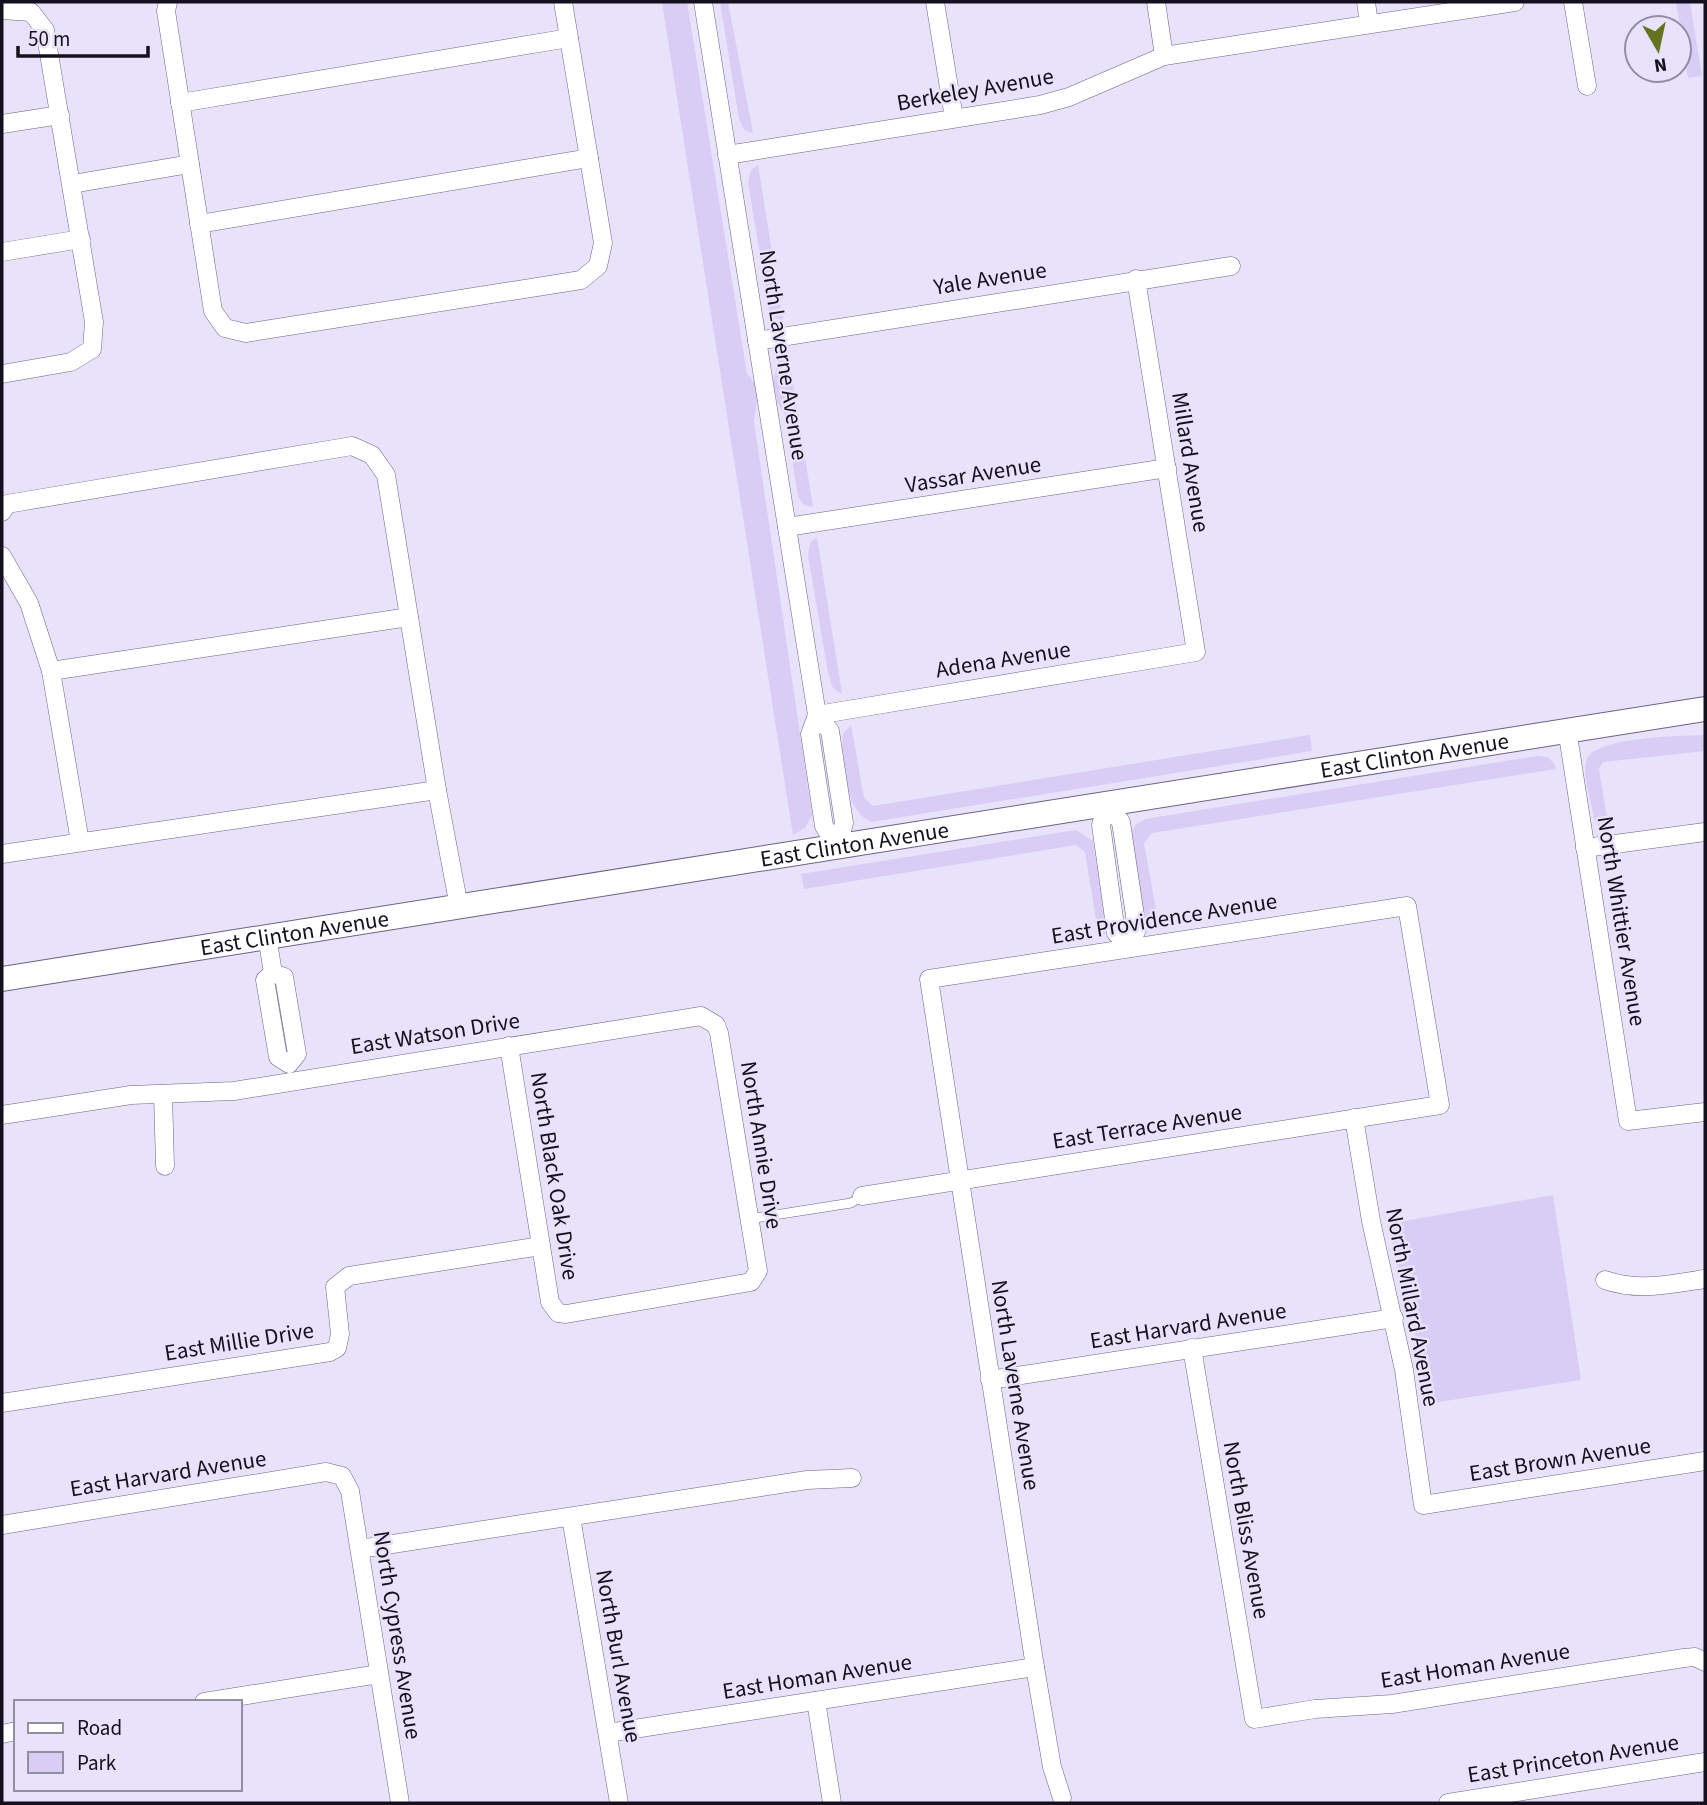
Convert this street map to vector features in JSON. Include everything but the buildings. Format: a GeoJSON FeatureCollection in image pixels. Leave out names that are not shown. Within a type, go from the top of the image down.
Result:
{"type":"FeatureCollection","features":[{"type":"Feature","properties":{"kind":"street"},"geometry":{"type":"LineString","coordinates":[[168,2],[166,11],[213,311],[225,328],[246,332],[582,280],[598,266],[603,243],[564,2]]}},
{"type":"Feature","properties":{"kind":"street","name":"North Laverne Avenue"},"geometry":{"type":"LineString","coordinates":[[703,2],[817,715],[810,734],[824,826],[837,847]]}},
{"type":"Feature","properties":{"kind":"street"},"geometry":{"type":"LineString","coordinates":[[936,2],[954,118]]}},
{"type":"Feature","properties":{"kind":"street"},"geometry":{"type":"LineString","coordinates":[[1156,2],[1164,55]]}},
{"type":"Feature","properties":{"kind":"street"},"geometry":{"type":"LineString","coordinates":[[1366,2],[1369,24]]}},
{"type":"Feature","properties":{"kind":"street","name":"Berkeley Avenue"},"geometry":{"type":"LineString","coordinates":[[727,155],[1069,97],[1164,55],[1515,2]]}},
{"type":"Feature","properties":{"kind":"street"},"geometry":{"type":"LineString","coordinates":[[1573,2],[1587,86]]}},
{"type":"Feature","properties":{"kind":"street"},"geometry":{"type":"LineString","coordinates":[[2,10],[31,12],[45,30],[94,322],[92,349],[71,362],[2,373]]}},
{"type":"Feature","properties":{"kind":"street"},"geometry":{"type":"LineString","coordinates":[[180,103],[569,38]]}},
{"type":"Feature","properties":{"kind":"street"},"geometry":{"type":"LineString","coordinates":[[2,124],[60,115]]}},
{"type":"Feature","properties":{"kind":"street"},"geometry":{"type":"LineString","coordinates":[[199,224],[589,158]]}},
{"type":"Feature","properties":{"kind":"street"},"geometry":{"type":"LineString","coordinates":[[72,184],[190,164]]}},
{"type":"Feature","properties":{"kind":"street"},"geometry":{"type":"LineString","coordinates":[[2,252],[81,239]]}},
{"type":"Feature","properties":{"kind":"street","name":"Yale Avenue"},"geometry":{"type":"LineString","coordinates":[[757,341],[1231,266]]}},
{"type":"Feature","properties":{"kind":"street","name":"Millard Avenue"},"geometry":{"type":"LineString","coordinates":[[1136,279],[1196,652]]}},
{"type":"Feature","properties":{"kind":"street"},"geometry":{"type":"LineString","coordinates":[[2,512],[7,504],[352,446],[372,455],[386,475],[436,790],[459,907]]}},
{"type":"Feature","properties":{"kind":"street","name":"Vassar Avenue"},"geometry":{"type":"LineString","coordinates":[[787,527],[1167,468]]}},
{"type":"Feature","properties":{"kind":"street"},"geometry":{"type":"LineString","coordinates":[[2,556],[29,603],[51,671],[80,842]]}},
{"type":"Feature","properties":{"kind":"street"},"geometry":{"type":"LineString","coordinates":[[51,671],[409,617]]}},
{"type":"Feature","properties":{"kind":"street","name":"Adena Avenue"},"geometry":{"type":"LineString","coordinates":[[817,715],[1196,652]]}},
{"type":"Feature","properties":{"kind":"street","name":"East Clinton Avenue"},"geometry":{"type":"LineString","coordinates":[[2,979],[1705,709]]}},
{"type":"Feature","properties":{"kind":"street","name":"North Whittier Avenue"},"geometry":{"type":"LineString","coordinates":[[1567,729],[1628,1121],[1705,1112]]}},
{"type":"Feature","properties":{"kind":"street"},"geometry":{"type":"LineString","coordinates":[[2,854],[436,790]]}},
{"type":"Feature","properties":{"kind":"street"},"geometry":{"type":"LineString","coordinates":[[1107,805],[1121,822],[1138,929],[1129,947]]}},
{"type":"Feature","properties":{"kind":"street"},"geometry":{"type":"LineString","coordinates":[[1585,848],[1705,832]]}},
{"type":"Feature","properties":{"kind":"street","name":"East Providence Avenue"},"geometry":{"type":"LineString","coordinates":[[929,979],[1407,906],[1440,1104]]}},
{"type":"Feature","properties":{"kind":"street"},"geometry":{"type":"LineString","coordinates":[[267,936],[273,973],[265,980],[278,1057],[290,1073]]}},
{"type":"Feature","properties":{"kind":"street","name":"North Laverne Avenue"},"geometry":{"type":"LineString","coordinates":[[929,979],[1035,1667],[1052,1767],[1062,1798]]}},
{"type":"Feature","properties":{"kind":"street","name":"East Watson Drive"},"geometry":{"type":"LineString","coordinates":[[2,1115],[131,1095],[219,1093],[290,1073],[509,1046],[701,1016],[713,1021]]}},
{"type":"Feature","properties":{"kind":"street","name":"North Annie Drive"},"geometry":{"type":"LineString","coordinates":[[556,1311],[566,1314],[743,1285],[756,1277],[758,1271],[719,1033],[713,1021]]}},
{"type":"Feature","properties":{"kind":"street","name":"North Black Oak Drive"},"geometry":{"type":"LineString","coordinates":[[509,1046],[550,1302],[556,1311]]}},
{"type":"Feature","properties":{"kind":"street"},"geometry":{"type":"LineString","coordinates":[[163,1094],[165,1166]]}},
{"type":"Feature","properties":{"kind":"street","name":"East Terrace Avenue"},"geometry":{"type":"LineString","coordinates":[[862,1196],[1440,1104]]}},
{"type":"Feature","properties":{"kind":"street","name":"North Millard Avenue"},"geometry":{"type":"LineString","coordinates":[[1354,1118],[1371,1221],[1394,1318],[1423,1505]]}},
{"type":"Feature","properties":{"kind":"street","name":"East Millie Drive"},"geometry":{"type":"LineString","coordinates":[[2,1403],[330,1352],[340,1342],[335,1287],[349,1276],[541,1246]]}},
{"type":"Feature","properties":{"kind":"street"},"geometry":{"type":"LineString","coordinates":[[1605,1280],[1625,1287],[1647,1287],[1705,1279]]}},
{"type":"Feature","properties":{"kind":"street","name":"East Harvard Avenue"},"geometry":{"type":"LineString","coordinates":[[990,1380],[1394,1318]]}},
{"type":"Feature","properties":{"kind":"street","name":"North Bliss Avenue"},"geometry":{"type":"LineString","coordinates":[[1192,1348],[1254,1719]]}},
{"type":"Feature","properties":{"kind":"street","name":"East Brown Avenue"},"geometry":{"type":"LineString","coordinates":[[1423,1505],[1705,1461]]}},
{"type":"Feature","properties":{"kind":"street","name":"East Harvard Avenue"},"geometry":{"type":"LineString","coordinates":[[2,1525],[326,1472],[342,1476]]}},
{"type":"Feature","properties":{"kind":"street","name":"North Cypress Avenue"},"geometry":{"type":"LineString","coordinates":[[342,1476],[350,1491],[400,1803]]}},
{"type":"Feature","properties":{"kind":"street"},"geometry":{"type":"LineString","coordinates":[[360,1549],[807,1480],[852,1478]]}},
{"type":"Feature","properties":{"kind":"street","name":"North Burl Avenue"},"geometry":{"type":"LineString","coordinates":[[571,1517],[619,1803]]}},
{"type":"Feature","properties":{"kind":"street","name":"East Homan Avenue"},"geometry":{"type":"LineString","coordinates":[[1254,1719],[1333,1707],[1392,1704],[1684,1658],[1704,1661]]}},
{"type":"Feature","properties":{"kind":"street","name":"East Homan Avenue"},"geometry":{"type":"LineString","coordinates":[[608,1733],[1035,1667]]}},
{"type":"Feature","properties":{"kind":"street"},"geometry":{"type":"LineString","coordinates":[[216,1700],[379,1674]]}},
{"type":"Feature","properties":{"kind":"street"},"geometry":{"type":"LineString","coordinates":[[816,1701],[832,1803]]}},
{"type":"Feature","properties":{"kind":"street","name":"East Princeton Avenue"},"geometry":{"type":"LineString","coordinates":[[1457,1803],[1705,1762]]}},
{"type":"Feature","properties":{"kind":"lane"},"geometry":{"type":"LineString","coordinates":[[749,1219],[850,1203],[862,1196]]}},
{"type":"Feature","properties":{"kind":"green space"},"geometry":{"type":"Polygon","coordinates":[[[662,2],[687,2],[747,374],[756,390],[754,422],[812,815],[805,828],[793,835],[662,2]]]}},
{"type":"Feature","properties":{"kind":"green space"},"geometry":{"type":"Polygon","coordinates":[[[720,2],[728,2],[753,133],[744,130],[739,119],[720,2]]]}},
{"type":"Feature","properties":{"kind":"green space"},"geometry":{"type":"Polygon","coordinates":[[[1676,2],[1690,2],[1692,14],[1678,14],[1676,2]]]}},
{"type":"Feature","properties":{"kind":"green space"},"geometry":{"type":"Polygon","coordinates":[[[1693,20],[1702,76],[1693,77],[1693,20]]]}},
{"type":"Feature","properties":{"kind":"green space"},"geometry":{"type":"Polygon","coordinates":[[[758,165],[783,320],[775,318],[769,309],[748,182],[751,170],[758,165]]]}},
{"type":"Feature","properties":{"kind":"green space"},"geometry":{"type":"Polygon","coordinates":[[[788,352],[813,507],[804,505],[798,497],[785,415],[777,402],[773,381],[780,356],[788,352]]]}},
{"type":"Feature","properties":{"kind":"green space"},"geometry":{"type":"Polygon","coordinates":[[[817,537],[842,694],[833,688],[828,673],[808,555],[810,543],[817,537]]]}},
{"type":"Feature","properties":{"kind":"green space"},"geometry":{"type":"Polygon","coordinates":[[[851,725],[864,798],[873,806],[1310,735],[1312,751],[871,822],[856,808],[848,788],[842,745],[843,734],[851,725]]]}},
{"type":"Feature","properties":{"kind":"green space"},"geometry":{"type":"Polygon","coordinates":[[[1705,735],[1705,751],[1603,762],[1599,769],[1609,830],[1601,829],[1595,822],[1586,776],[1586,762],[1591,753],[1620,742],[1639,739],[1705,735]]]}},
{"type":"Feature","properties":{"kind":"green space"},"geometry":{"type":"Polygon","coordinates":[[[1537,756],[1547,757],[1556,769],[1152,833],[1144,843],[1159,927],[1150,927],[1145,920],[1131,834],[1135,825],[1145,819],[1537,756]]]}},
{"type":"Feature","properties":{"kind":"green space"},"geometry":{"type":"Polygon","coordinates":[[[1076,830],[1093,841],[1107,927],[1104,935],[1099,937],[1085,852],[1076,845],[804,889],[801,874],[1076,830]]]}},
{"type":"Feature","properties":{"kind":"green space"},"geometry":{"type":"Polygon","coordinates":[[[1553,1195],[1581,1380],[1426,1404],[1413,1325],[1387,1224],[1553,1195]]]}}]}
